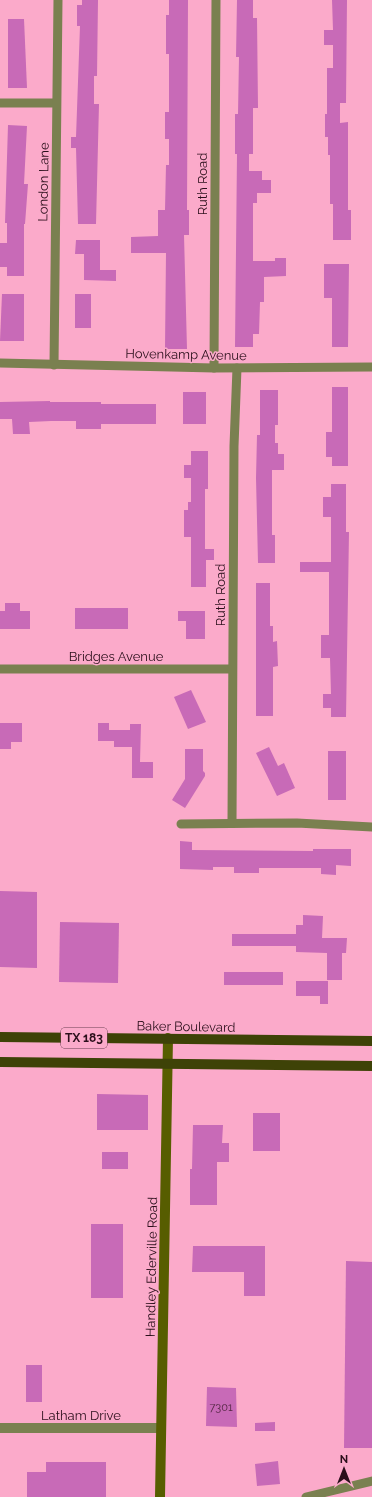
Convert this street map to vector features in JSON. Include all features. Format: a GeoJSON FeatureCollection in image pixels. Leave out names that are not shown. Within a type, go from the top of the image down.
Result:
{"type":"FeatureCollection","features":[{"type":"Feature","properties":{"kind":"main road","name":"Baker Boulevard"},"geometry":{"type":"LineString","coordinates":[[0,1037],[372,1041]]}},
{"type":"Feature","properties":{"kind":"main road","name":"Handley Ederville Road"},"geometry":{"type":"LineString","coordinates":[[160,1497],[168,1038]]}},
{"type":"Feature","properties":{"kind":"main road","name":"TX 183"},"geometry":{"type":"LineString","coordinates":[[0,1062],[372,1066]]}},
{"type":"Feature","properties":{"kind":"street","name":"London Lane"},"geometry":{"type":"LineString","coordinates":[[54,365],[58,0]]}},
{"type":"Feature","properties":{"kind":"street","name":"Ruth Road"},"geometry":{"type":"LineString","coordinates":[[214,368],[216,0]]}},
{"type":"Feature","properties":{"kind":"street"},"geometry":{"type":"LineString","coordinates":[[0,103],[56,103]]}},
{"type":"Feature","properties":{"kind":"street","name":"Hovenkamp Avenue"},"geometry":{"type":"LineString","coordinates":[[0,364],[214,368],[372,367]]}},
{"type":"Feature","properties":{"kind":"street","name":"Ruth Road"},"geometry":{"type":"LineString","coordinates":[[232,823],[232,669],[237,368]]}},
{"type":"Feature","properties":{"kind":"street","name":"Bridges Avenue"},"geometry":{"type":"LineString","coordinates":[[0,669],[232,669]]}},
{"type":"Feature","properties":{"kind":"street"},"geometry":{"type":"LineString","coordinates":[[181,824],[297,823],[372,826]]}},
{"type":"Feature","properties":{"kind":"street","name":"Latham Drive"},"geometry":{"type":"LineString","coordinates":[[0,1428],[161,1428]]}},
{"type":"Feature","properties":{"kind":"street"},"geometry":{"type":"LineString","coordinates":[[306,1497],[372,1481]]}},
{"type":"Feature","properties":{"kind":"building"},"geometry":{"type":"Polygon","coordinates":[[[82,0],[98,0],[97,76],[94,76],[94,104],[99,104],[96,224],[78,224],[76,148],[71,148],[71,137],[76,137],[80,26],[77,26],[77,5],[82,5],[82,0]]]}},
{"type":"Feature","properties":{"kind":"building"},"geometry":{"type":"Polygon","coordinates":[[[169,0],[188,0],[187,210],[189,210],[189,235],[184,235],[187,349],[165,349],[166,253],[131,253],[131,237],[158,236],[158,210],[165,210],[166,165],[169,165],[169,139],[165,139],[165,112],[169,112],[169,54],[166,54],[166,15],[169,15],[169,0]]]}},
{"type":"Feature","properties":{"kind":"building"},"geometry":{"type":"Polygon","coordinates":[[[237,0],[253,0],[253,18],[257,18],[258,108],[253,108],[253,154],[249,154],[249,171],[262,171],[262,180],[271,180],[271,193],[257,193],[257,203],[253,203],[253,261],[275,261],[275,258],[286,258],[286,276],[264,277],[264,302],[260,302],[259,334],[253,334],[253,347],[235,347],[237,154],[235,154],[235,114],[238,114],[239,57],[236,57],[237,0]]]}},
{"type":"Feature","properties":{"kind":"building"},"geometry":{"type":"Polygon","coordinates":[[[332,0],[347,0],[346,103],[340,103],[340,123],[348,122],[348,210],[351,210],[351,240],[333,240],[333,204],[330,204],[330,155],[328,155],[328,137],[325,137],[325,114],[327,114],[327,68],[333,68],[333,45],[324,45],[324,30],[333,30],[332,0]]]}},
{"type":"Feature","properties":{"kind":"building"},"geometry":{"type":"Polygon","coordinates":[[[8,19],[24,19],[27,88],[8,88],[8,19]]]}},
{"type":"Feature","properties":{"kind":"building"},"geometry":{"type":"Polygon","coordinates":[[[8,125],[27,126],[24,184],[28,184],[24,224],[24,276],[7,276],[7,267],[0,267],[0,243],[7,243],[7,223],[5,223],[8,125]]]}},
{"type":"Feature","properties":{"kind":"building"},"geometry":{"type":"Polygon","coordinates":[[[76,240],[100,240],[100,270],[116,270],[116,281],[84,280],[84,254],[75,254],[76,240]]]}},
{"type":"Feature","properties":{"kind":"building"},"geometry":{"type":"Polygon","coordinates":[[[324,264],[349,264],[348,347],[332,347],[332,298],[324,298],[324,264]]]}},
{"type":"Feature","properties":{"kind":"building"},"geometry":{"type":"Polygon","coordinates":[[[2,294],[24,294],[24,341],[0,341],[2,294]]]}},
{"type":"Feature","properties":{"kind":"building"},"geometry":{"type":"Polygon","coordinates":[[[75,294],[91,294],[91,328],[75,328],[75,294]]]}},
{"type":"Feature","properties":{"kind":"building"},"geometry":{"type":"Polygon","coordinates":[[[332,387],[348,387],[348,466],[332,466],[332,457],[326,457],[326,432],[332,432],[332,387]]]}},
{"type":"Feature","properties":{"kind":"building"},"geometry":{"type":"Polygon","coordinates":[[[260,390],[278,390],[278,425],[275,425],[275,443],[278,443],[278,454],[284,454],[284,470],[272,470],[272,535],[275,535],[275,563],[258,563],[256,478],[257,435],[260,435],[260,390]]]}},
{"type":"Feature","properties":{"kind":"building"},"geometry":{"type":"Polygon","coordinates":[[[183,392],[206,392],[206,424],[183,424],[183,392]]]}},
{"type":"Feature","properties":{"kind":"building"},"geometry":{"type":"Polygon","coordinates":[[[0,402],[101,402],[101,404],[156,404],[156,424],[101,424],[101,429],[76,429],[76,421],[29,422],[30,434],[13,434],[12,419],[0,419],[0,402]]]}},
{"type":"Feature","properties":{"kind":"building"},"geometry":{"type":"Polygon","coordinates":[[[191,451],[208,451],[208,489],[205,489],[205,549],[214,549],[214,560],[206,560],[206,587],[191,587],[191,537],[184,537],[184,510],[188,510],[188,502],[191,502],[191,478],[184,478],[184,465],[191,465],[191,451]]]}},
{"type":"Feature","properties":{"kind":"building"},"geometry":{"type":"Polygon","coordinates":[[[331,484],[346,484],[346,532],[349,532],[346,717],[331,717],[331,708],[323,708],[323,694],[331,694],[330,658],[321,658],[321,635],[329,635],[329,572],[300,572],[300,562],[331,562],[331,517],[323,517],[323,497],[331,497],[331,484]]]}},
{"type":"Feature","properties":{"kind":"building"},"geometry":{"type":"Polygon","coordinates":[[[256,583],[270,583],[270,626],[273,626],[273,642],[277,641],[278,666],[273,667],[273,716],[256,716],[256,583]]]}},
{"type":"Feature","properties":{"kind":"building"},"geometry":{"type":"Polygon","coordinates":[[[5,603],[20,603],[20,611],[30,611],[30,629],[0,629],[0,611],[5,611],[5,603]]]}},
{"type":"Feature","properties":{"kind":"building"},"geometry":{"type":"Polygon","coordinates":[[[75,608],[128,608],[128,629],[75,629],[75,608]]]}},
{"type":"Feature","properties":{"kind":"building"},"geometry":{"type":"Polygon","coordinates":[[[178,611],[205,611],[205,639],[186,639],[186,621],[178,621],[178,611]]]}},
{"type":"Feature","properties":{"kind":"building"},"geometry":{"type":"Polygon","coordinates":[[[191,690],[206,722],[188,729],[174,697],[191,690]]]}},
{"type":"Feature","properties":{"kind":"building"},"geometry":{"type":"Polygon","coordinates":[[[0,723],[22,723],[22,742],[11,742],[11,749],[0,749],[0,723]]]}},
{"type":"Feature","properties":{"kind":"building"},"geometry":{"type":"Polygon","coordinates":[[[98,723],[109,723],[109,730],[130,730],[130,724],[141,724],[140,762],[153,762],[153,778],[132,778],[132,747],[114,747],[114,741],[98,741],[98,723]]]}},
{"type":"Feature","properties":{"kind":"building"},"geometry":{"type":"Polygon","coordinates":[[[269,747],[278,766],[284,763],[295,788],[277,796],[256,753],[269,747]]]}},
{"type":"Feature","properties":{"kind":"building"},"geometry":{"type":"Polygon","coordinates":[[[185,749],[203,749],[203,771],[205,776],[185,808],[172,800],[185,779],[185,749]]]}},
{"type":"Feature","properties":{"kind":"building"},"geometry":{"type":"Polygon","coordinates":[[[328,751],[346,751],[346,800],[328,800],[328,751]]]}},
{"type":"Feature","properties":{"kind":"building"},"geometry":{"type":"Polygon","coordinates":[[[180,841],[192,842],[192,850],[313,851],[313,849],[351,849],[351,866],[336,865],[336,875],[321,874],[321,868],[259,868],[259,873],[234,873],[234,867],[213,867],[213,870],[180,869],[180,841]]]}},
{"type":"Feature","properties":{"kind":"building"},"geometry":{"type":"Polygon","coordinates":[[[0,891],[37,892],[37,968],[0,967],[0,891]]]}},
{"type":"Feature","properties":{"kind":"building"},"geometry":{"type":"Polygon","coordinates":[[[303,915],[323,916],[322,938],[347,938],[346,953],[342,953],[342,980],[327,980],[327,953],[296,952],[296,946],[232,946],[232,934],[296,934],[296,925],[303,925],[303,915]]]}},
{"type":"Feature","properties":{"kind":"building"},"geometry":{"type":"Polygon","coordinates":[[[60,922],[119,923],[118,983],[59,982],[60,922]]]}},
{"type":"Feature","properties":{"kind":"building"},"geometry":{"type":"Polygon","coordinates":[[[224,972],[283,972],[283,985],[224,985],[224,972]]]}},
{"type":"Feature","properties":{"kind":"building"},"geometry":{"type":"Polygon","coordinates":[[[296,981],[328,981],[328,1004],[320,1004],[320,996],[296,996],[296,981]]]}},
{"type":"Feature","properties":{"kind":"building"},"geometry":{"type":"Polygon","coordinates":[[[97,1094],[148,1095],[148,1130],[97,1130],[97,1094]]]}},
{"type":"Feature","properties":{"kind":"building"},"geometry":{"type":"Polygon","coordinates":[[[253,1113],[280,1113],[280,1151],[253,1151],[253,1113]]]}},
{"type":"Feature","properties":{"kind":"building"},"geometry":{"type":"Polygon","coordinates":[[[193,1125],[223,1125],[222,1143],[229,1143],[229,1162],[217,1162],[217,1205],[190,1205],[190,1169],[192,1169],[193,1125]]]}},
{"type":"Feature","properties":{"kind":"building"},"geometry":{"type":"Polygon","coordinates":[[[102,1152],[128,1152],[128,1169],[102,1169],[102,1152]]]}},
{"type":"Feature","properties":{"kind":"building"},"geometry":{"type":"Polygon","coordinates":[[[91,1224],[123,1224],[123,1298],[91,1298],[91,1224]]]}},
{"type":"Feature","properties":{"kind":"building"},"geometry":{"type":"Polygon","coordinates":[[[193,1246],[265,1246],[265,1296],[244,1296],[244,1272],[192,1272],[193,1246]]]}},
{"type":"Feature","properties":{"kind":"building"},"geometry":{"type":"Polygon","coordinates":[[[346,1261],[372,1262],[372,1448],[344,1448],[346,1261]]]}},
{"type":"Feature","properties":{"kind":"building"},"geometry":{"type":"Polygon","coordinates":[[[26,1365],[42,1365],[42,1402],[26,1402],[26,1365]]]}},
{"type":"Feature","properties":{"kind":"building"},"geometry":{"type":"Polygon","coordinates":[[[207,1387],[236,1388],[237,1427],[206,1426],[207,1387]]]}},
{"type":"Feature","properties":{"kind":"building"},"geometry":{"type":"Polygon","coordinates":[[[275,1422],[275,1431],[255,1431],[255,1423],[275,1422]]]}},
{"type":"Feature","properties":{"kind":"building"},"geometry":{"type":"Polygon","coordinates":[[[278,1461],[280,1484],[257,1486],[255,1464],[278,1461]]]}},
{"type":"Feature","properties":{"kind":"building"},"geometry":{"type":"Polygon","coordinates":[[[46,1462],[106,1462],[106,1497],[27,1497],[27,1472],[46,1472],[46,1462]]]}}]}
